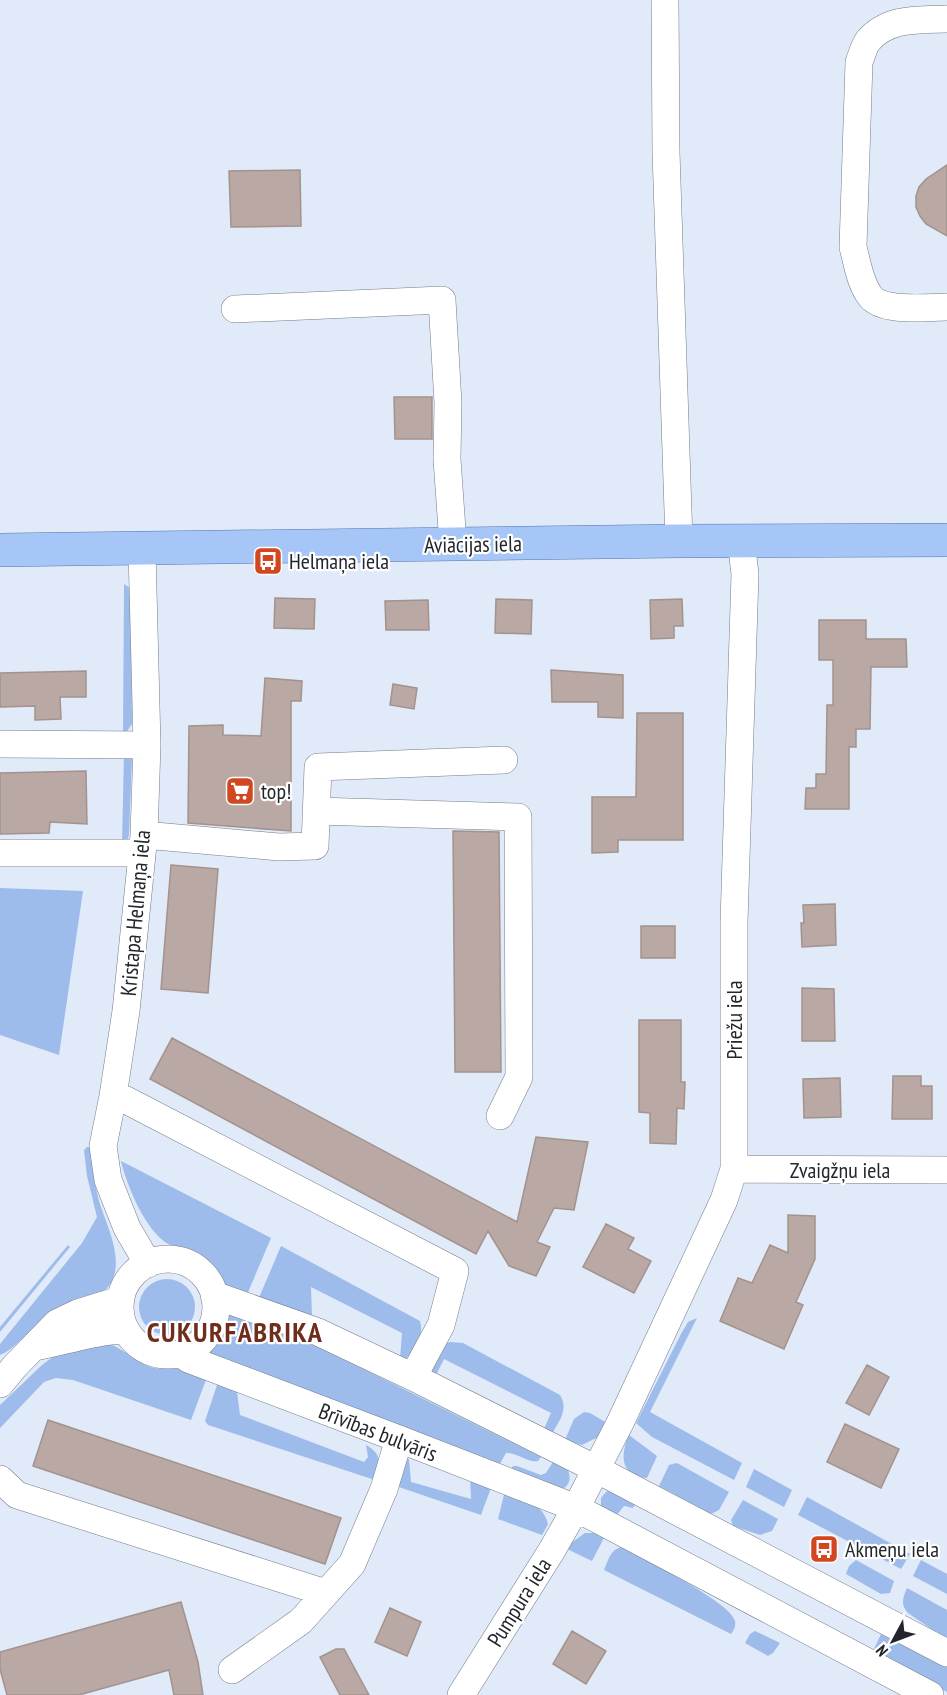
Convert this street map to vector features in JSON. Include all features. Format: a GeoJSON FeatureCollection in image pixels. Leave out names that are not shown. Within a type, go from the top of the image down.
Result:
{"type":"FeatureCollection","features":[{"type":"Feature","properties":{"kind":"main road","name":"Aviācijas iela"},"geometry":{"type":"LineString","coordinates":[[0,550],[142,550],[679,541],[947,540]]}},
{"type":"Feature","properties":{"kind":"street"},"geometry":{"type":"LineString","coordinates":[[665,0],[667,164],[679,541]]}},
{"type":"Feature","properties":{"kind":"street"},"geometry":{"type":"LineString","coordinates":[[947,19],[906,20],[881,29],[867,42],[859,62],[853,247],[859,272],[870,297],[887,307],[947,307]]}},
{"type":"Feature","properties":{"kind":"street"},"geometry":{"type":"LineString","coordinates":[[235,309],[442,300],[448,403],[447,459],[453,544]]}},
{"type":"Feature","properties":{"kind":"street","name":"Priežu iela"},"geometry":{"type":"LineString","coordinates":[[596,1469],[724,1200],[734,1169],[734,922],[745,574],[741,541]]}},
{"type":"Feature","properties":{"kind":"street","name":"Kristapa Helmaņa iela"},"geometry":{"type":"LineString","coordinates":[[142,550],[147,745],[152,779],[126,1011],[114,1096],[103,1146],[108,1180],[127,1228],[148,1264]]}},
{"type":"Feature","properties":{"kind":"street"},"geometry":{"type":"LineString","coordinates":[[0,744],[147,745]]}},
{"type":"Feature","properties":{"kind":"street"},"geometry":{"type":"LineString","coordinates":[[0,853],[143,844],[279,848],[315,846],[318,767],[504,760]]}},
{"type":"Feature","properties":{"kind":"street"},"geometry":{"type":"LineString","coordinates":[[316,811],[518,817],[519,1077],[500,1116]]}},
{"type":"Feature","properties":{"kind":"street"},"geometry":{"type":"LineString","coordinates":[[114,1096],[126,1100],[455,1271],[441,1325],[413,1377]]}},
{"type":"Feature","properties":{"kind":"street","name":"Zvaigžņu iela"},"geometry":{"type":"LineString","coordinates":[[734,1169],[947,1170]]}},
{"type":"Feature","properties":{"kind":"street"},"geometry":{"type":"LineString","coordinates":[[35,1347],[84,1334],[126,1330],[121,1316],[120,1300],[125,1286],[135,1273],[148,1264],[164,1260],[180,1261],[195,1268],[207,1280],[214,1295],[216,1313],[210,1331],[198,1345],[183,1354]]}},
{"type":"Feature","properties":{"kind":"street"},"geometry":{"type":"LineString","coordinates":[[214,1295],[318,1332],[413,1377],[596,1469],[947,1653]]}},
{"type":"Feature","properties":{"kind":"street"},"geometry":{"type":"LineString","coordinates":[[0,1384],[15,1365],[57,1323],[78,1313],[120,1300]]}},
{"type":"Feature","properties":{"kind":"street","name":"Brīvības bulvāris"},"geometry":{"type":"LineString","coordinates":[[126,1330],[140,1347],[160,1355],[183,1354],[188,1359],[576,1508],[930,1695]]}},
{"type":"Feature","properties":{"kind":"street"},"geometry":{"type":"LineString","coordinates":[[232,1670],[301,1621],[352,1564],[384,1489],[399,1439]]}},
{"type":"Feature","properties":{"kind":"street"},"geometry":{"type":"LineString","coordinates":[[576,1508],[596,1469]]}},
{"type":"Feature","properties":{"kind":"street"},"geometry":{"type":"LineString","coordinates":[[0,1479],[17,1495],[326,1593]]}},
{"type":"Feature","properties":{"kind":"street","name":"Pumpura iela"},"geometry":{"type":"LineString","coordinates":[[461,1695],[576,1508]]}},
{"type":"Feature","properties":{"kind":"shaded area"},"geometry":{"type":"Polygon","coordinates":[[[124,584],[130,588],[131,595],[132,724],[123,737],[124,584]]]}},
{"type":"Feature","properties":{"kind":"shaded area"},"geometry":{"type":"Polygon","coordinates":[[[124,752],[132,759],[129,835],[127,841],[122,845],[124,752]]]}},
{"type":"Feature","properties":{"kind":"shaded area"},"geometry":{"type":"Polygon","coordinates":[[[0,888],[83,891],[59,1055],[0,1035],[0,888]]]}},
{"type":"Feature","properties":{"kind":"shaded area"},"geometry":{"type":"Polygon","coordinates":[[[90,1147],[97,1194],[115,1250],[115,1274],[110,1285],[95,1299],[43,1322],[0,1355],[0,1344],[82,1243],[97,1217],[87,1176],[84,1150],[90,1147]]]}},
{"type":"Feature","properties":{"kind":"shaded area"},"geometry":{"type":"Polygon","coordinates":[[[121,1161],[271,1238],[246,1297],[229,1289],[202,1257],[168,1244],[152,1229],[138,1207],[121,1161]]]}},
{"type":"Feature","properties":{"kind":"shaded area"},"geometry":{"type":"Polygon","coordinates":[[[68,1245],[70,1247],[0,1332],[0,1327],[68,1245]]]}},
{"type":"Feature","properties":{"kind":"shaded area"},"geometry":{"type":"Polygon","coordinates":[[[281,1246],[420,1321],[420,1337],[413,1351],[405,1359],[400,1358],[402,1333],[311,1287],[312,1316],[258,1300],[281,1246]]]}},
{"type":"Feature","properties":{"kind":"shaded area"},"geometry":{"type":"Polygon","coordinates":[[[167,1279],[178,1281],[187,1287],[193,1296],[195,1307],[193,1318],[187,1327],[178,1333],[167,1335],[156,1333],[147,1327],[141,1318],[139,1307],[141,1296],[147,1287],[156,1281],[167,1279]]]}},
{"type":"Feature","properties":{"kind":"shaded area"},"geometry":{"type":"Polygon","coordinates":[[[230,1309],[317,1346],[541,1457],[538,1461],[534,1461],[506,1453],[498,1467],[206,1356],[221,1334],[230,1309]]]}},
{"type":"Feature","properties":{"kind":"shaded area"},"geometry":{"type":"Polygon","coordinates":[[[697,1318],[650,1412],[742,1463],[734,1480],[652,1437],[636,1423],[681,1334],[688,1322],[697,1318]]]}},
{"type":"Feature","properties":{"kind":"shaded area"},"geometry":{"type":"Polygon","coordinates":[[[450,1342],[463,1343],[560,1395],[564,1405],[563,1410],[552,1434],[543,1431],[551,1413],[444,1359],[435,1377],[431,1370],[442,1345],[450,1342]]]}},
{"type":"Feature","properties":{"kind":"shaded area"},"geometry":{"type":"Polygon","coordinates":[[[110,1344],[151,1367],[173,1368],[207,1377],[191,1420],[73,1380],[56,1378],[44,1382],[0,1428],[0,1405],[42,1365],[58,1353],[110,1344]]]}},
{"type":"Feature","properties":{"kind":"shaded area"},"geometry":{"type":"Polygon","coordinates":[[[218,1382],[237,1392],[240,1415],[364,1462],[368,1457],[366,1445],[371,1448],[378,1456],[378,1481],[208,1425],[205,1421],[218,1382]]]}},
{"type":"Feature","properties":{"kind":"shaded area"},"geometry":{"type":"Polygon","coordinates":[[[584,1412],[607,1423],[602,1435],[582,1445],[565,1440],[574,1419],[584,1412]]]}},
{"type":"Feature","properties":{"kind":"shaded area"},"geometry":{"type":"Polygon","coordinates":[[[629,1435],[657,1456],[647,1478],[632,1474],[624,1463],[624,1450],[629,1435]]]}},
{"type":"Feature","properties":{"kind":"shaded area"},"geometry":{"type":"Polygon","coordinates":[[[409,1459],[411,1482],[471,1499],[470,1477],[492,1485],[481,1515],[393,1485],[405,1460],[409,1459]]]}},
{"type":"Feature","properties":{"kind":"shaded area"},"geometry":{"type":"Polygon","coordinates":[[[553,1462],[568,1470],[569,1481],[562,1490],[511,1469],[517,1466],[541,1475],[546,1473],[553,1462]]]}},
{"type":"Feature","properties":{"kind":"shaded area"},"geometry":{"type":"Polygon","coordinates":[[[677,1463],[729,1492],[719,1510],[711,1514],[659,1486],[669,1465],[677,1463]]]}},
{"type":"Feature","properties":{"kind":"shaded area"},"geometry":{"type":"Polygon","coordinates":[[[754,1469],[792,1490],[784,1507],[746,1487],[754,1469]]]}},
{"type":"Feature","properties":{"kind":"shaded area"},"geometry":{"type":"Polygon","coordinates":[[[611,1490],[636,1503],[633,1508],[624,1506],[616,1516],[601,1506],[601,1498],[611,1490]]]}},
{"type":"Feature","properties":{"kind":"shaded area"},"geometry":{"type":"Polygon","coordinates":[[[505,1491],[537,1506],[542,1511],[548,1524],[542,1535],[498,1519],[505,1491]]]}},
{"type":"Feature","properties":{"kind":"shaded area"},"geometry":{"type":"Polygon","coordinates":[[[807,1497],[910,1554],[901,1569],[798,1515],[807,1497]]]}},
{"type":"Feature","properties":{"kind":"shaded area"},"geometry":{"type":"Polygon","coordinates":[[[743,1500],[778,1519],[772,1531],[760,1535],[733,1526],[731,1520],[743,1500]]]}},
{"type":"Feature","properties":{"kind":"shaded area"},"geometry":{"type":"Polygon","coordinates":[[[585,1533],[605,1536],[592,1561],[567,1549],[571,1543],[585,1533]]]}},
{"type":"Feature","properties":{"kind":"shaded area"},"geometry":{"type":"Polygon","coordinates":[[[621,1547],[684,1581],[718,1603],[730,1613],[735,1621],[731,1634],[604,1570],[612,1553],[621,1547]]]}},
{"type":"Feature","properties":{"kind":"shaded area"},"geometry":{"type":"Polygon","coordinates":[[[856,1560],[894,1581],[890,1593],[881,1594],[846,1574],[849,1566],[856,1560]]]}},
{"type":"Feature","properties":{"kind":"shaded area"},"geometry":{"type":"Polygon","coordinates":[[[921,1560],[947,1574],[947,1594],[913,1576],[921,1560]]]}},
{"type":"Feature","properties":{"kind":"shaded area"},"geometry":{"type":"Polygon","coordinates":[[[907,1588],[947,1610],[947,1640],[905,1610],[903,1601],[907,1588]]]}},
{"type":"Feature","properties":{"kind":"shaded area"},"geometry":{"type":"Polygon","coordinates":[[[755,1631],[780,1643],[773,1653],[768,1656],[745,1643],[750,1634],[755,1631]]]}},
{"type":"Feature","properties":{"kind":"shaded area"},"geometry":{"type":"Polygon","coordinates":[[[882,1632],[947,1666],[947,1692],[873,1651],[882,1632]]]}},
{"type":"Feature","properties":{"kind":"building"},"geometry":{"type":"Polygon","coordinates":[[[947,165],[947,236],[926,224],[916,207],[916,196],[919,187],[926,179],[947,165]]]}},
{"type":"Feature","properties":{"kind":"building"},"geometry":{"type":"Polygon","coordinates":[[[300,170],[301,226],[231,227],[229,171],[300,170]]]}},
{"type":"Feature","properties":{"kind":"building"},"geometry":{"type":"Polygon","coordinates":[[[394,397],[432,397],[432,439],[395,439],[394,397]]]}},
{"type":"Feature","properties":{"kind":"building"},"geometry":{"type":"Polygon","coordinates":[[[275,598],[315,599],[314,629],[274,628],[275,598]]]}},
{"type":"Feature","properties":{"kind":"building"},"geometry":{"type":"Polygon","coordinates":[[[496,599],[532,600],[531,634],[495,633],[496,599]]]}},
{"type":"Feature","properties":{"kind":"building"},"geometry":{"type":"Polygon","coordinates":[[[682,599],[683,626],[674,626],[674,638],[651,639],[650,600],[682,599]]]}},
{"type":"Feature","properties":{"kind":"building"},"geometry":{"type":"Polygon","coordinates":[[[428,600],[429,630],[386,630],[385,601],[428,600]]]}},
{"type":"Feature","properties":{"kind":"building"},"geometry":{"type":"Polygon","coordinates":[[[819,620],[866,620],[866,639],[906,639],[907,667],[871,667],[870,729],[856,729],[856,747],[849,747],[849,809],[805,809],[806,788],[816,788],[816,774],[826,774],[827,705],[833,705],[833,660],[819,660],[819,620]]]}},
{"type":"Feature","properties":{"kind":"building"},"geometry":{"type":"Polygon","coordinates":[[[551,670],[623,675],[623,718],[598,717],[598,702],[552,702],[551,670]]]}},
{"type":"Feature","properties":{"kind":"building"},"geometry":{"type":"Polygon","coordinates":[[[86,671],[86,697],[60,697],[61,719],[35,720],[35,706],[0,707],[0,673],[86,671]]]}},
{"type":"Feature","properties":{"kind":"building","name":"top!"},"geometry":{"type":"Polygon","coordinates":[[[265,678],[302,681],[301,701],[291,701],[291,831],[188,823],[189,726],[223,725],[223,735],[261,736],[265,678]]]}},
{"type":"Feature","properties":{"kind":"building"},"geometry":{"type":"Polygon","coordinates":[[[393,684],[417,688],[414,709],[390,705],[393,684]]]}},
{"type":"Feature","properties":{"kind":"building"},"geometry":{"type":"Polygon","coordinates":[[[637,713],[683,713],[683,840],[618,840],[618,852],[592,853],[592,797],[636,797],[637,713]]]}},
{"type":"Feature","properties":{"kind":"building"},"geometry":{"type":"Polygon","coordinates":[[[86,771],[87,824],[50,822],[49,833],[0,834],[0,773],[86,771]]]}},
{"type":"Feature","properties":{"kind":"building"},"geometry":{"type":"Polygon","coordinates":[[[453,831],[499,832],[501,1072],[455,1072],[453,831]]]}},
{"type":"Feature","properties":{"kind":"building"},"geometry":{"type":"Polygon","coordinates":[[[171,865],[218,869],[208,993],[161,989],[171,865]]]}},
{"type":"Feature","properties":{"kind":"building"},"geometry":{"type":"Polygon","coordinates":[[[835,904],[836,945],[802,947],[803,905],[835,904]]]}},
{"type":"Feature","properties":{"kind":"building"},"geometry":{"type":"Polygon","coordinates":[[[641,926],[675,926],[675,958],[641,958],[641,926]]]}},
{"type":"Feature","properties":{"kind":"building"},"geometry":{"type":"Polygon","coordinates":[[[802,988],[834,989],[835,1041],[802,1041],[802,988]]]}},
{"type":"Feature","properties":{"kind":"building"},"geometry":{"type":"Polygon","coordinates":[[[639,1020],[681,1020],[681,1082],[685,1082],[684,1109],[677,1108],[676,1144],[650,1143],[650,1113],[639,1112],[639,1020]]]}},
{"type":"Feature","properties":{"kind":"building"},"geometry":{"type":"Polygon","coordinates":[[[172,1038],[517,1222],[536,1137],[588,1142],[574,1210],[554,1208],[537,1242],[550,1247],[536,1276],[509,1266],[488,1231],[476,1254],[150,1079],[172,1038]]]}},
{"type":"Feature","properties":{"kind":"building"},"geometry":{"type":"Polygon","coordinates":[[[893,1076],[921,1076],[921,1086],[932,1086],[932,1119],[892,1119],[893,1076]]]}},
{"type":"Feature","properties":{"kind":"building"},"geometry":{"type":"Polygon","coordinates":[[[840,1078],[841,1117],[804,1118],[803,1079],[840,1078]]]}},
{"type":"Feature","properties":{"kind":"building"},"geometry":{"type":"Polygon","coordinates":[[[788,1215],[815,1216],[815,1259],[796,1302],[803,1305],[784,1349],[720,1321],[738,1278],[752,1283],[770,1245],[788,1253],[788,1215]]]}},
{"type":"Feature","properties":{"kind":"building"},"geometry":{"type":"Polygon","coordinates":[[[606,1224],[634,1238],[628,1249],[651,1261],[634,1293],[583,1267],[606,1224]]]}},
{"type":"Feature","properties":{"kind":"building"},"geometry":{"type":"Polygon","coordinates":[[[867,1365],[889,1377],[869,1415],[846,1403],[867,1365]]]}},
{"type":"Feature","properties":{"kind":"building"},"geometry":{"type":"Polygon","coordinates":[[[48,1420],[341,1518],[325,1564],[33,1466],[48,1420]]]}},
{"type":"Feature","properties":{"kind":"building"},"geometry":{"type":"Polygon","coordinates":[[[845,1424],[899,1449],[881,1488],[827,1462],[845,1424]]]}},
{"type":"Feature","properties":{"kind":"building"},"geometry":{"type":"Polygon","coordinates":[[[181,1602],[198,1662],[203,1695],[174,1695],[169,1670],[79,1695],[7,1695],[0,1669],[0,1652],[181,1602]]]}},
{"type":"Feature","properties":{"kind":"building"},"geometry":{"type":"Polygon","coordinates":[[[390,1608],[421,1622],[407,1656],[375,1642],[390,1608]]]}},
{"type":"Feature","properties":{"kind":"building"},"geometry":{"type":"Polygon","coordinates":[[[572,1631],[606,1651],[586,1684],[553,1664],[572,1631]]]}},
{"type":"Feature","properties":{"kind":"building"},"geometry":{"type":"Polygon","coordinates":[[[336,1649],[344,1649],[369,1695],[340,1695],[320,1657],[336,1649]]]}},
{"type":"Feature","properties":{"kind":"place","name":"Helmaņa iela"},"geometry":{"type":"Point","coordinates":[268,561]}},
{"type":"Feature","properties":{"kind":"place","name":"top!"},"geometry":{"type":"Point","coordinates":[240,791]}},
{"type":"Feature","properties":{"kind":"place","name":"Akmeņu iela"},"geometry":{"type":"Point","coordinates":[824,1549]}},
{"type":"Feature","properties":{"kind":"district","name":"CUKURFABRIKA"},"geometry":{"type":"Point","coordinates":[235,1332]}}]}
